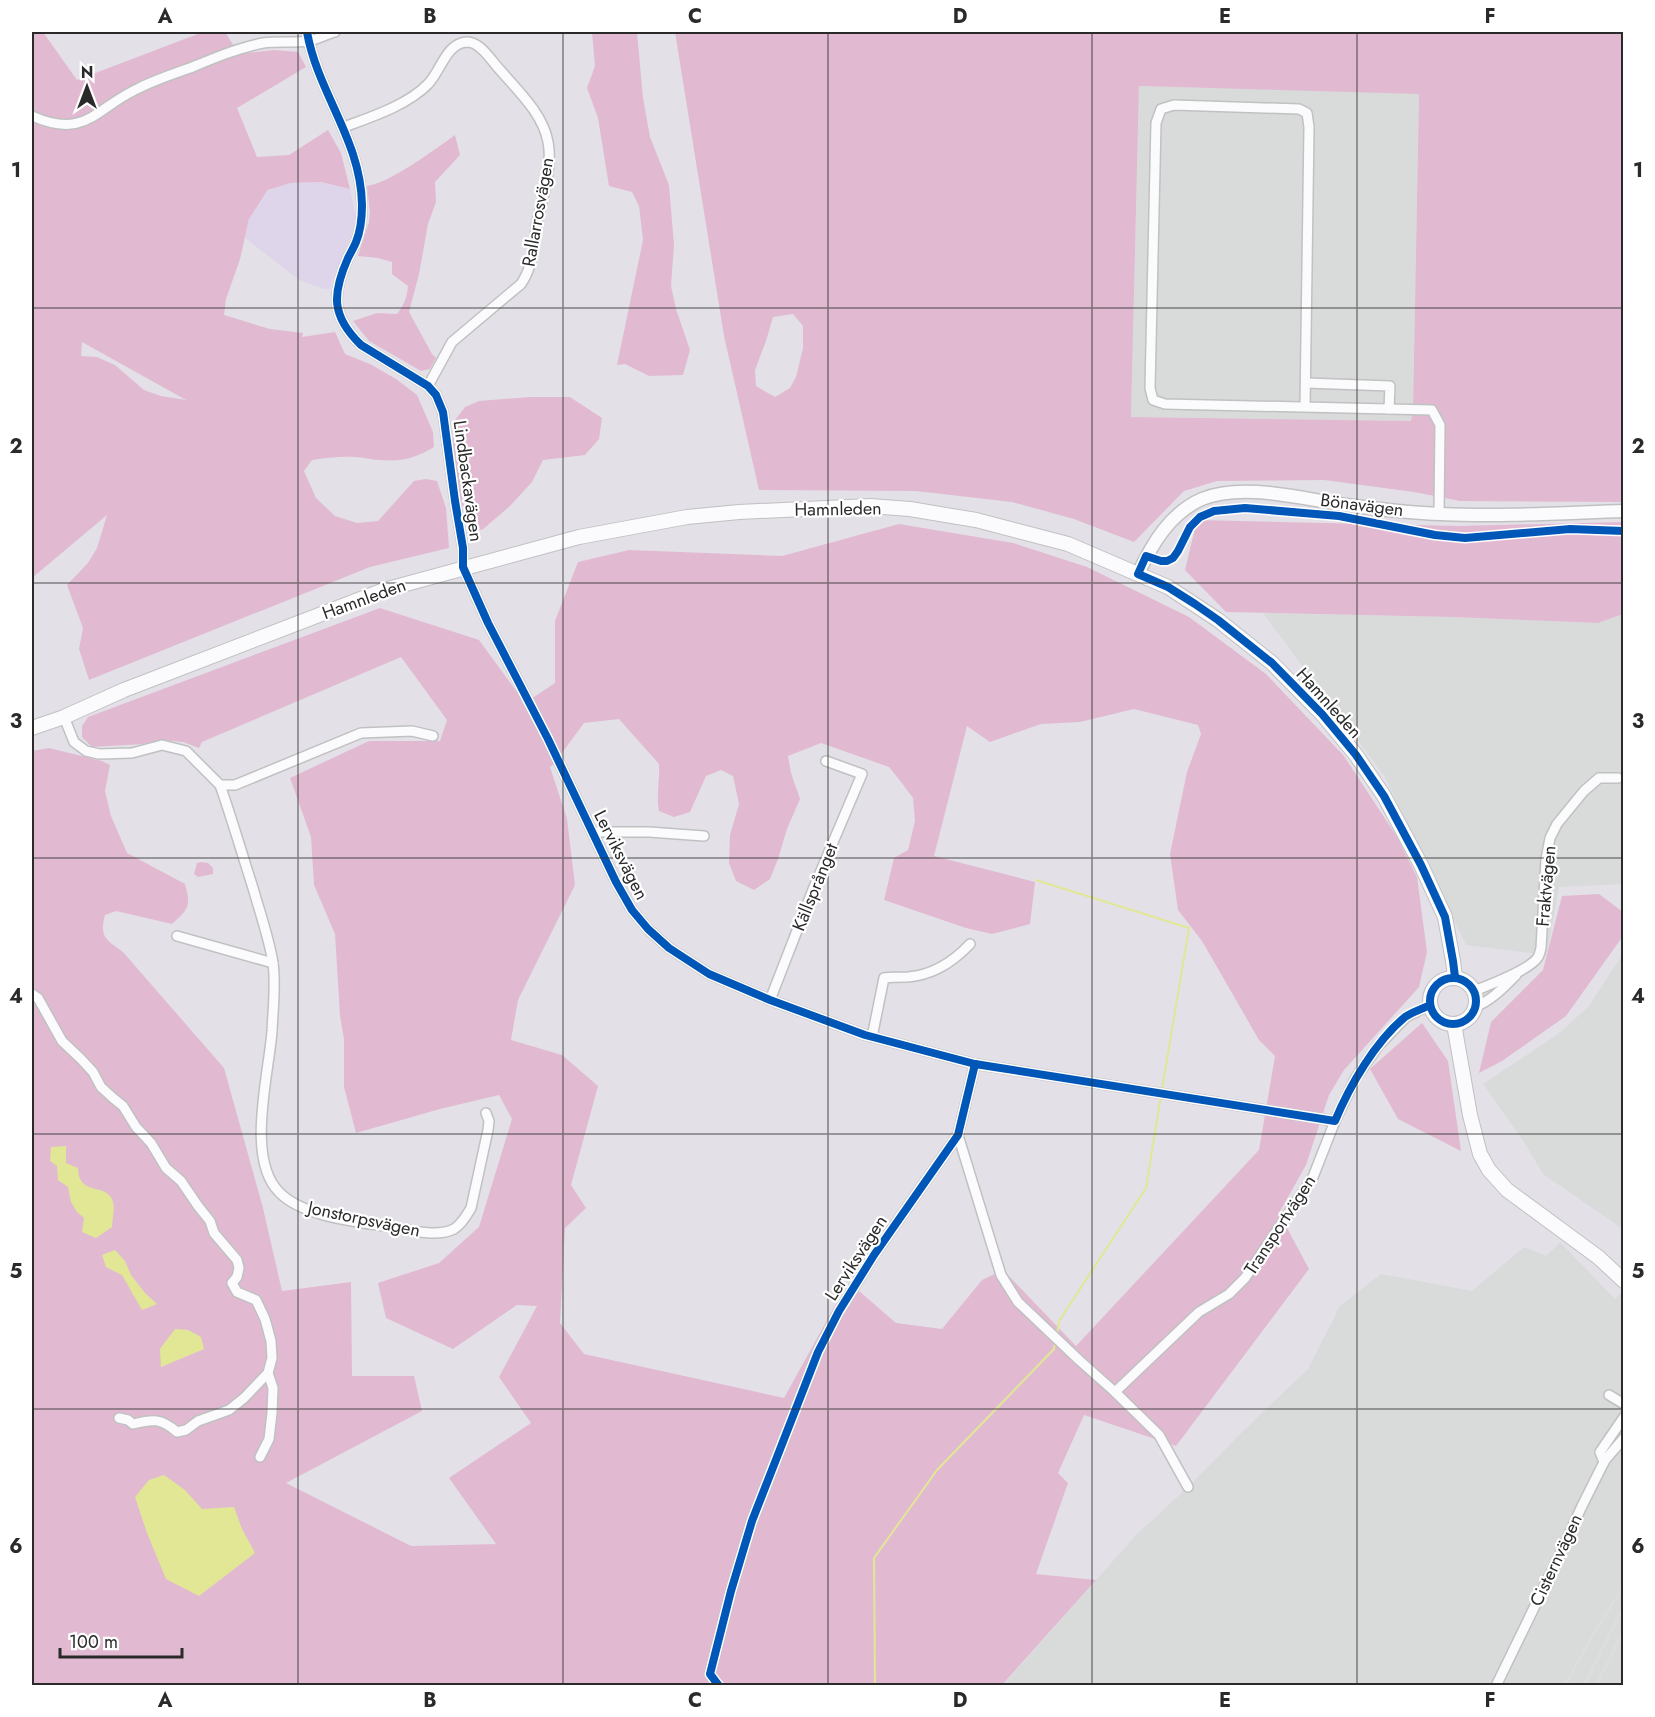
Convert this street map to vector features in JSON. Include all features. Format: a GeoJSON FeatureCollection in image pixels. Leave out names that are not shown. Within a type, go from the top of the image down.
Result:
{"type":"FeatureCollection","features":[{"type":"Feature","properties":{"kind":"main road","name":"Hamnleden"},"geometry":{"type":"LineString","coordinates":[[32,729],[124,690],[384,590],[579,537],[687,517],[739,512],[870,506],[910,509],[976,520],[1068,544],[1168,587],[1218,620],[1272,663],[1322,714],[1356,755],[1389,806],[1421,865],[1444,917],[1455,977]]}},
{"type":"Feature","properties":{"kind":"main road"},"geometry":{"type":"LineString","coordinates":[[1455,977],[1466,982],[1474,991],[1475,1007],[1467,1019],[1454,1024],[1436,1017],[1430,1005],[1430,998],[1436,985],[1448,978],[1455,977]]}},
{"type":"Feature","properties":{"kind":"main road"},"geometry":{"type":"LineString","coordinates":[[1454,1024],[1472,1124],[1480,1154],[1489,1170],[1507,1190],[1598,1257],[1623,1281]]}},
{"type":"Feature","properties":{"kind":"street"},"geometry":{"type":"LineString","coordinates":[[32,116],[45,122],[63,125],[85,121],[120,97],[138,88],[235,50],[335,32]]}},
{"type":"Feature","properties":{"kind":"street"},"geometry":{"type":"LineString","coordinates":[[308,36],[311,52],[334,110],[344,127],[356,164],[361,192],[361,220],[356,242],[337,287],[338,311],[348,330],[360,345],[428,386]]}},
{"type":"Feature","properties":{"kind":"street","name":"Rallarrosvägen"},"geometry":{"type":"LineString","coordinates":[[344,127],[411,98],[432,79],[451,49],[469,42],[483,50],[520,92],[546,133],[549,151],[548,168],[528,274],[521,284],[452,342],[428,386]]}},
{"type":"Feature","properties":{"kind":"street"},"geometry":{"type":"LineString","coordinates":[[1305,407],[1309,154],[1307,113],[1299,109],[1174,105],[1161,109],[1156,123],[1150,388],[1153,400],[1165,404],[1432,410],[1440,425],[1439,514]]}},
{"type":"Feature","properties":{"kind":"street"},"geometry":{"type":"LineString","coordinates":[[1306,383],[1390,386],[1389,409]]}},
{"type":"Feature","properties":{"kind":"street","name":"Lindbackavägen"},"geometry":{"type":"LineString","coordinates":[[428,386],[436,395],[444,418],[463,548],[463,567]]}},
{"type":"Feature","properties":{"kind":"street","name":"Bönavägen"},"geometry":{"type":"LineString","coordinates":[[1138,574],[1146,556],[1176,515],[1203,499],[1226,492],[1248,491],[1347,505],[1439,514],[1489,515],[1623,511]]}},
{"type":"Feature","properties":{"kind":"street","name":"Lerviksvägen"},"geometry":{"type":"LineString","coordinates":[[463,567],[488,623],[632,910],[669,948],[709,974],[770,1000],[872,1037],[975,1064],[1335,1120]]}},
{"type":"Feature","properties":{"kind":"street","name":"Jonstorpsvägen"},"geometry":{"type":"LineString","coordinates":[[64,717],[74,742],[86,751],[99,754],[132,753],[162,745],[186,751],[220,785],[236,830],[273,963],[272,1031],[261,1128],[261,1149],[268,1175],[280,1193],[311,1212],[416,1232],[435,1233],[454,1229],[471,1208],[488,1130],[489,1121],[486,1113]]}},
{"type":"Feature","properties":{"kind":"street"},"geometry":{"type":"LineString","coordinates":[[220,785],[235,785],[361,734],[412,730],[434,736]]}},
{"type":"Feature","properties":{"kind":"street","name":"Källsprånget"},"geometry":{"type":"LineString","coordinates":[[770,1000],[814,887],[862,774],[826,761]]}},
{"type":"Feature","properties":{"kind":"street","name":"Fraktvägen"},"geometry":{"type":"LineString","coordinates":[[1474,991],[1519,971],[1538,957],[1541,948],[1546,860],[1550,838],[1557,824],[1584,791],[1599,778],[1618,778]]}},
{"type":"Feature","properties":{"kind":"street"},"geometry":{"type":"LineString","coordinates":[[592,832],[649,832],[704,836]]}},
{"type":"Feature","properties":{"kind":"street"},"geometry":{"type":"LineString","coordinates":[[177,936],[273,963]]}},
{"type":"Feature","properties":{"kind":"street"},"geometry":{"type":"LineString","coordinates":[[872,1037],[884,978],[910,977],[942,967],[958,957],[970,944]]}},
{"type":"Feature","properties":{"kind":"street"},"geometry":{"type":"LineString","coordinates":[[1475,1007],[1501,991],[1519,971]]}},
{"type":"Feature","properties":{"kind":"street"},"geometry":{"type":"LineString","coordinates":[[32,994],[38,998],[62,1041],[93,1072],[101,1087],[123,1106],[136,1127],[151,1143],[166,1168],[181,1181],[210,1221],[214,1233],[237,1260],[239,1268],[237,1277],[232,1282],[237,1292],[256,1300],[265,1319],[271,1341],[272,1358],[268,1373],[229,1410],[198,1421],[186,1430],[177,1432],[167,1424],[151,1419],[133,1424],[119,1418]]}},
{"type":"Feature","properties":{"kind":"street","name":"Transportvägen"},"geometry":{"type":"LineString","coordinates":[[1115,1392],[1199,1312],[1228,1294],[1245,1278],[1313,1177],[1335,1120],[1355,1079],[1378,1046],[1406,1017],[1430,1005]]}},
{"type":"Feature","properties":{"kind":"street","name":"Lerviksvägen"},"geometry":{"type":"LineString","coordinates":[[710,1674],[752,1521],[818,1352],[839,1311],[874,1255],[958,1135],[975,1064]]}},
{"type":"Feature","properties":{"kind":"street"},"geometry":{"type":"LineString","coordinates":[[958,1135],[1001,1275],[1018,1302],[1159,1436],[1188,1487]]}},
{"type":"Feature","properties":{"kind":"street"},"geometry":{"type":"LineString","coordinates":[[260,1457],[269,1439],[272,1413],[273,1388],[268,1373]]}},
{"type":"Feature","properties":{"kind":"street"},"geometry":{"type":"LineString","coordinates":[[1609,1395],[1623,1404]]}},
{"type":"Feature","properties":{"kind":"street"},"geometry":{"type":"LineString","coordinates":[[1604,1462],[1600,1452],[1623,1417]]}},
{"type":"Feature","properties":{"kind":"street","name":"Cisternvägen"},"geometry":{"type":"LineString","coordinates":[[1496,1686],[1604,1462],[1623,1438]]}},
{"type":"Feature","properties":{"kind":"shaded area"},"geometry":{"type":"Polygon","coordinates":[[[32,32],[43,32],[77,80],[203,32],[225,32],[239,54],[274,50],[298,52],[306,67],[237,108],[257,157],[289,155],[328,130],[341,153],[350,189],[321,182],[291,183],[268,190],[249,219],[240,259],[226,299],[224,315],[270,329],[303,333],[302,337],[335,332],[345,354],[370,364],[417,395],[433,432],[434,447],[401,460],[344,457],[312,460],[304,471],[316,498],[335,516],[357,523],[378,521],[414,481],[426,479],[437,481],[446,508],[449,548],[370,567],[89,680],[79,649],[83,628],[67,585],[88,563],[97,548],[107,515],[32,578],[32,32]],[[82,342],[81,356],[97,357],[115,365],[144,390],[161,396],[186,400],[82,342]]]}},
{"type":"Feature","properties":{"kind":"shaded area"},"geometry":{"type":"Polygon","coordinates":[[[592,32],[637,32],[643,98],[650,137],[669,185],[674,245],[671,286],[690,350],[683,375],[649,376],[625,364],[617,365],[643,240],[639,206],[632,192],[609,186],[598,118],[587,88],[595,66],[592,32]]]}},
{"type":"Feature","properties":{"kind":"shaded area"},"geometry":{"type":"Polygon","coordinates":[[[675,32],[1623,32],[1623,502],[1460,501],[1414,492],[1324,480],[1217,481],[1184,491],[1134,542],[1074,519],[1012,502],[916,491],[759,490],[724,336],[675,32]],[[1139,86],[1131,417],[1411,421],[1419,94],[1139,86]],[[793,314],[773,317],[755,370],[756,386],[775,397],[790,388],[796,377],[803,348],[803,326],[793,314]]]}},
{"type":"Feature","properties":{"kind":"shaded area"},"geometry":{"type":"Polygon","coordinates":[[[1139,86],[1419,93],[1411,421],[1131,417],[1139,86]]]}},
{"type":"Feature","properties":{"kind":"shaded area"},"geometry":{"type":"Polygon","coordinates":[[[455,135],[460,155],[435,182],[436,202],[428,224],[409,312],[436,358],[430,369],[421,371],[369,341],[353,321],[377,313],[397,314],[405,301],[408,286],[392,274],[392,262],[358,256],[369,222],[367,186],[388,179],[455,135]]]}},
{"type":"Feature","properties":{"kind":"shaded area"},"geometry":{"type":"Polygon","coordinates":[[[321,182],[350,189],[356,217],[352,234],[330,289],[323,289],[299,280],[245,238],[249,219],[269,190],[291,183],[321,182]]]}},
{"type":"Feature","properties":{"kind":"shaded area"},"geometry":{"type":"Polygon","coordinates":[[[570,397],[602,418],[599,439],[585,455],[543,460],[532,482],[510,506],[482,530],[468,526],[456,480],[452,424],[465,407],[479,401],[570,397]]]}},
{"type":"Feature","properties":{"kind":"shaded area"},"geometry":{"type":"Polygon","coordinates":[[[1197,520],[1459,526],[1623,522],[1623,614],[1598,623],[1226,612],[1185,570],[1197,520]]]}},
{"type":"Feature","properties":{"kind":"shaded area"},"geometry":{"type":"Polygon","coordinates":[[[899,524],[1013,543],[1087,567],[1189,617],[1266,674],[1344,756],[1397,837],[1417,877],[1427,952],[1419,987],[1344,1070],[1329,1095],[1306,1165],[1279,1213],[1309,1269],[1176,1446],[1084,1415],[1058,1473],[1068,1483],[1036,1574],[1096,1580],[1002,1685],[32,1686],[32,751],[49,748],[110,765],[105,791],[111,816],[127,853],[185,884],[188,897],[187,907],[172,924],[116,911],[105,915],[104,933],[108,941],[123,952],[224,1068],[263,1208],[282,1291],[351,1282],[352,1376],[414,1376],[422,1411],[286,1483],[411,1546],[496,1544],[449,1478],[531,1423],[499,1377],[537,1306],[517,1305],[453,1349],[386,1318],[378,1283],[439,1263],[479,1227],[512,1119],[499,1095],[356,1133],[344,1087],[344,1039],[340,1016],[335,934],[314,885],[311,837],[290,778],[369,741],[440,741],[447,720],[401,657],[202,742],[199,748],[183,742],[159,740],[144,744],[92,747],[82,737],[82,726],[88,717],[380,608],[479,640],[525,703],[555,683],[555,621],[578,562],[629,550],[782,556],[899,524]],[[1134,709],[1080,722],[1041,724],[990,742],[967,726],[934,856],[1035,882],[1030,924],[992,934],[966,928],[884,900],[894,858],[908,850],[915,821],[913,798],[889,767],[821,743],[788,756],[800,799],[770,879],[754,890],[736,881],[729,863],[730,835],[739,804],[733,776],[721,770],[706,776],[690,812],[674,817],[659,811],[659,764],[619,719],[584,723],[550,767],[567,819],[575,885],[518,1000],[511,1040],[562,1055],[598,1086],[571,1185],[586,1208],[565,1228],[560,1323],[584,1354],[784,1398],[836,1304],[859,1291],[896,1323],[942,1329],[982,1280],[1003,1270],[1076,1346],[1259,1150],[1275,1056],[1259,1040],[1202,941],[1178,910],[1170,854],[1187,772],[1201,734],[1198,725],[1134,709]]]}},
{"type":"Feature","properties":{"kind":"shaded area"},"geometry":{"type":"Polygon","coordinates":[[[1263,613],[1598,623],[1623,614],[1623,884],[1559,887],[1547,955],[1466,945],[1385,777],[1263,613]]]}},
{"type":"Feature","properties":{"kind":"shaded area"},"geometry":{"type":"Polygon","coordinates":[[[197,863],[208,863],[213,868],[213,874],[198,877],[194,874],[197,863]]]}},
{"type":"Feature","properties":{"kind":"shaded area"},"geometry":{"type":"Polygon","coordinates":[[[1599,894],[1623,912],[1623,936],[1566,1016],[1502,1061],[1479,1073],[1491,1022],[1543,970],[1562,896],[1599,894]]]}},
{"type":"Feature","properties":{"kind":"shaded area"},"geometry":{"type":"Polygon","coordinates":[[[1623,954],[1624,1229],[1543,1174],[1526,1145],[1483,1084],[1558,1034],[1588,1007],[1623,954]]]}},
{"type":"Feature","properties":{"kind":"shaded area"},"geometry":{"type":"Polygon","coordinates":[[[1422,1023],[1448,1061],[1461,1151],[1398,1119],[1370,1069],[1422,1023]]]}},
{"type":"Feature","properties":{"kind":"shaded area"},"geometry":{"type":"Polygon","coordinates":[[[66,1146],[66,1163],[78,1168],[79,1177],[83,1183],[105,1192],[113,1202],[112,1227],[96,1238],[82,1232],[84,1218],[71,1202],[68,1187],[58,1180],[57,1166],[50,1161],[51,1147],[66,1146]]]}},
{"type":"Feature","properties":{"kind":"shaded area"},"geometry":{"type":"Polygon","coordinates":[[[1560,1242],[1615,1299],[1623,1291],[1623,1685],[1002,1686],[1136,1535],[1308,1369],[1340,1306],[1381,1274],[1472,1291],[1524,1247],[1546,1256],[1560,1242]]]}},
{"type":"Feature","properties":{"kind":"shaded area"},"geometry":{"type":"Polygon","coordinates":[[[115,1250],[125,1261],[131,1275],[145,1293],[157,1304],[142,1310],[122,1275],[106,1267],[102,1255],[115,1250]]]}},
{"type":"Feature","properties":{"kind":"shaded area"},"geometry":{"type":"Polygon","coordinates":[[[175,1329],[188,1330],[201,1337],[204,1349],[161,1367],[160,1349],[175,1329]]]}},
{"type":"Feature","properties":{"kind":"shaded area"},"geometry":{"type":"Polygon","coordinates":[[[164,1475],[185,1490],[202,1509],[234,1507],[242,1529],[255,1553],[199,1596],[166,1579],[135,1497],[149,1480],[164,1475]]]}},
{"type":"Feature","properties":{"kind":"waterway"},"geometry":{"type":"LineString","coordinates":[[1036,880],[1189,928],[1162,1089]]}},
{"type":"Feature","properties":{"kind":"waterway"},"geometry":{"type":"LineString","coordinates":[[1057,1335],[1059,1321],[1146,1188],[1161,1095]]}},
{"type":"Feature","properties":{"kind":"waterway"},"geometry":{"type":"LineString","coordinates":[[875,1686],[874,1558],[937,1470],[1054,1349],[1055,1341]]}},
{"type":"Feature","properties":{"kind":"railway"},"geometry":{"type":"LineString","coordinates":[[1565,1686],[1592,1636],[1624,1586]]}},
{"type":"Feature","properties":{"kind":"railway"},"geometry":{"type":"LineString","coordinates":[[1584,1686],[1624,1606]]}},
{"type":"Feature","properties":{"kind":"railway"},"geometry":{"type":"LineString","coordinates":[[1596,1686],[1624,1629]]}},
{"type":"Feature","properties":{"kind":"cycle path"},"geometry":{"type":"LineString","coordinates":[[307,32],[312,55],[347,138],[360,181],[361,223],[358,237],[339,283],[337,294],[339,314],[361,345],[428,386],[436,395],[443,412],[463,548],[463,567],[488,623],[548,739],[616,882],[632,910],[669,948],[709,974],[770,1000],[865,1035],[975,1064],[1335,1121],[1348,1093],[1374,1051],[1405,1017],[1430,1005]]}},
{"type":"Feature","properties":{"kind":"cycle path"},"geometry":{"type":"LineString","coordinates":[[1455,977],[1445,917],[1421,865],[1384,796],[1356,755],[1322,714],[1272,663],[1195,604],[1168,587],[1138,574],[1146,556],[1161,561],[1173,558],[1190,527],[1200,517],[1214,511],[1245,508],[1339,516],[1435,535],[1465,538],[1570,529],[1624,531]]}},
{"type":"Feature","properties":{"kind":"cycle path"},"geometry":{"type":"LineString","coordinates":[[1453,978],[1469,985],[1476,1001],[1469,1017],[1453,1024],[1437,1017],[1430,1001],[1437,985],[1453,978]]}},
{"type":"Feature","properties":{"kind":"cycle path"},"geometry":{"type":"LineString","coordinates":[[719,1686],[710,1674],[731,1591],[752,1521],[818,1352],[839,1311],[874,1255],[958,1135],[975,1064]]}}]}
